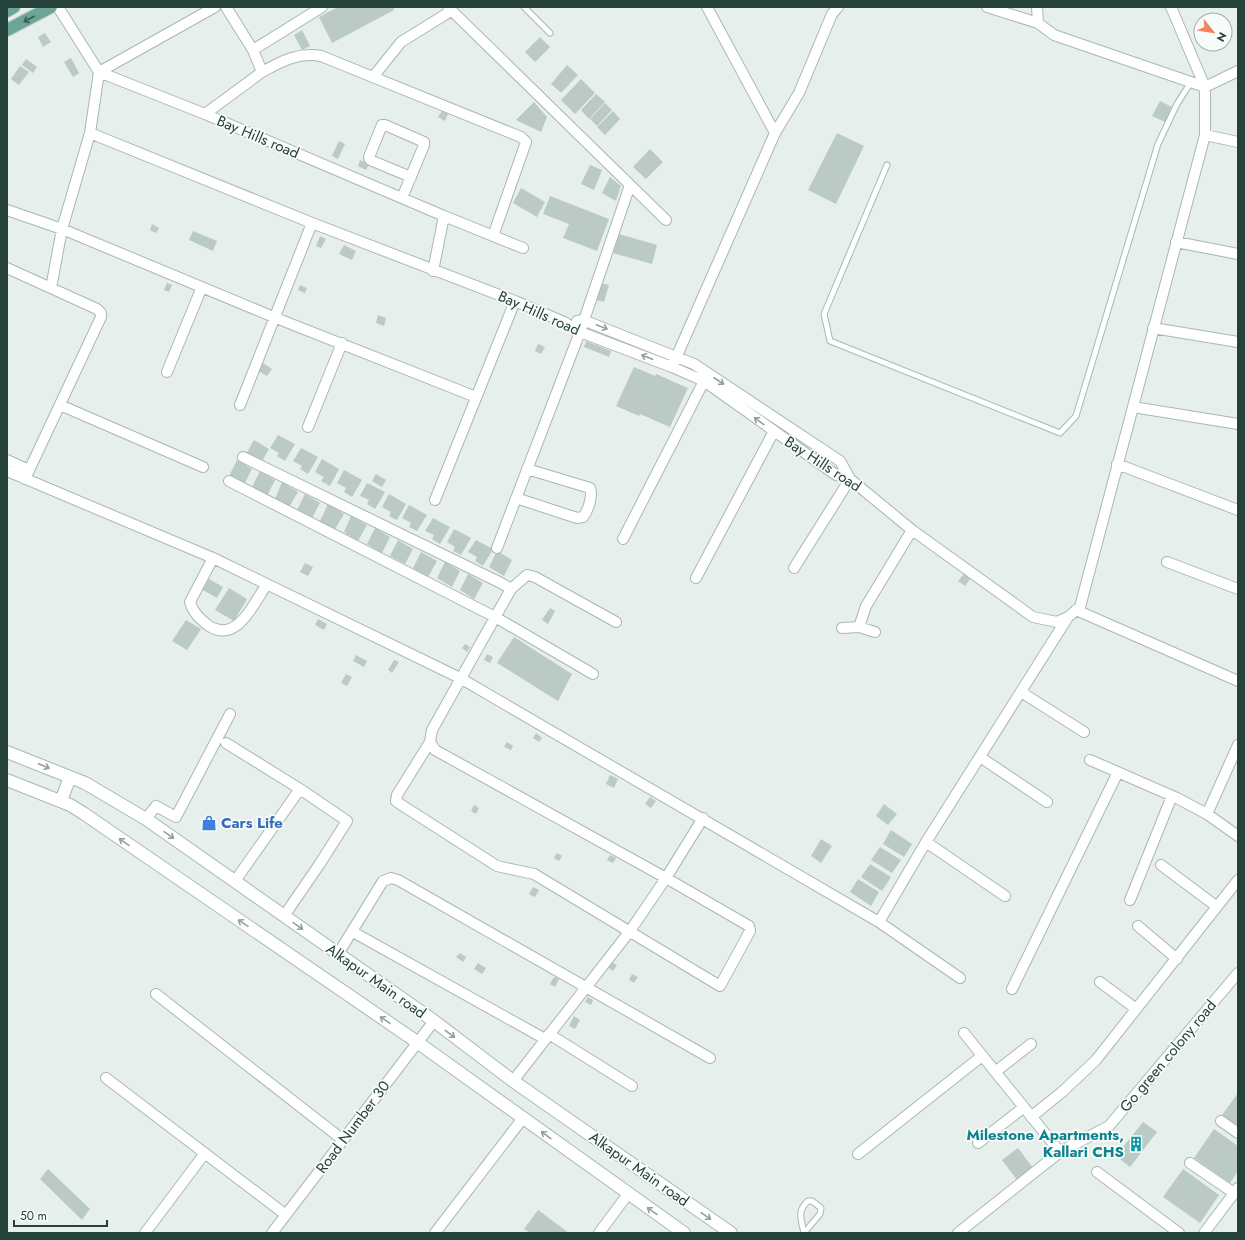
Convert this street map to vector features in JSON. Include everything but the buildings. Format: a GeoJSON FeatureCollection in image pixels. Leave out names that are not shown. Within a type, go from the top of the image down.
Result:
{"type":"FeatureCollection","features":[{"type":"Feature","properties":{"kind":"main road"},"geometry":{"type":"LineString","coordinates":[[7,11],[14,7]]}},
{"type":"Feature","properties":{"kind":"main road"},"geometry":{"type":"LineString","coordinates":[[7,30],[51,7]]}},
{"type":"Feature","properties":{"kind":"street"},"geometry":{"type":"LineString","coordinates":[[51,288],[62,229],[90,133],[99,72],[58,7]]}},
{"type":"Feature","properties":{"kind":"street"},"geometry":{"type":"LineString","coordinates":[[99,72],[215,7]]}},
{"type":"Feature","properties":{"kind":"street"},"geometry":{"type":"LineString","coordinates":[[226,7],[253,50],[262,72]]}},
{"type":"Feature","properties":{"kind":"street"},"geometry":{"type":"LineString","coordinates":[[253,50],[322,7]]}},
{"type":"Feature","properties":{"kind":"street"},"geometry":{"type":"LineString","coordinates":[[708,7],[775,133]]}},
{"type":"Feature","properties":{"kind":"street"},"geometry":{"type":"LineString","coordinates":[[672,366],[775,133],[799,93],[832,14],[838,7]]}},
{"type":"Feature","properties":{"kind":"street"},"geometry":{"type":"LineString","coordinates":[[987,7],[1038,23],[1054,35],[1205,87],[1238,71]]}},
{"type":"Feature","properties":{"kind":"street"},"geometry":{"type":"LineString","coordinates":[[1037,7],[1038,23]]}},
{"type":"Feature","properties":{"kind":"street"},"geometry":{"type":"LineString","coordinates":[[879,922],[926,842],[1021,692],[1072,614],[1080,607],[1116,464],[1133,406],[1205,134],[1205,87],[1171,7]]}},
{"type":"Feature","properties":{"kind":"street"},"geometry":{"type":"LineString","coordinates":[[373,77],[401,42],[449,9],[666,220]]}},
{"type":"Feature","properties":{"kind":"street"},"geometry":{"type":"LineString","coordinates":[[205,114],[262,72],[288,58],[307,53],[321,56],[522,137],[526,142],[493,236]]}},
{"type":"Feature","properties":{"kind":"street","name":"Bay Hills road"},"geometry":{"type":"LineString","coordinates":[[99,72],[205,114],[523,248]]}},
{"type":"Feature","properties":{"kind":"street"},"geometry":{"type":"LineString","coordinates":[[402,198],[411,177],[424,142],[382,125],[369,157],[370,160],[411,177]]}},
{"type":"Feature","properties":{"kind":"street","name":"Bay Hills road"},"geometry":{"type":"LineString","coordinates":[[90,133],[433,271],[515,301],[564,322],[580,332],[672,366],[704,382],[836,475],[850,479],[912,530],[1033,617],[1057,622],[1072,614]]}},
{"type":"Feature","properties":{"kind":"street"},"geometry":{"type":"LineString","coordinates":[[1205,134],[1238,142]]}},
{"type":"Feature","properties":{"kind":"street"},"geometry":{"type":"LineString","coordinates":[[497,548],[580,332],[630,185]]}},
{"type":"Feature","properties":{"kind":"street"},"geometry":{"type":"LineString","coordinates":[[7,210],[62,229],[276,318],[476,398]]}},
{"type":"Feature","properties":{"kind":"street"},"geometry":{"type":"LineString","coordinates":[[433,271],[444,216]]}},
{"type":"Feature","properties":{"kind":"street"},"geometry":{"type":"LineString","coordinates":[[240,405],[276,318],[312,223]]}},
{"type":"Feature","properties":{"kind":"street"},"geometry":{"type":"LineString","coordinates":[[1176,242],[1238,254]]}},
{"type":"Feature","properties":{"kind":"street"},"geometry":{"type":"LineString","coordinates":[[7,268],[101,313],[101,317],[27,475]]}},
{"type":"Feature","properties":{"kind":"street"},"geometry":{"type":"LineString","coordinates":[[167,372],[202,287]]}},
{"type":"Feature","properties":{"kind":"street"},"geometry":{"type":"LineString","coordinates":[[435,500],[515,301]]}},
{"type":"Feature","properties":{"kind":"street"},"geometry":{"type":"LineString","coordinates":[[564,322],[583,320],[694,364],[840,461],[850,479],[794,568]]}},
{"type":"Feature","properties":{"kind":"street"},"geometry":{"type":"LineString","coordinates":[[1153,328],[1238,342]]}},
{"type":"Feature","properties":{"kind":"street"},"geometry":{"type":"LineString","coordinates":[[308,427],[342,344]]}},
{"type":"Feature","properties":{"kind":"street"},"geometry":{"type":"LineString","coordinates":[[623,539],[704,382]]}},
{"type":"Feature","properties":{"kind":"street"},"geometry":{"type":"LineString","coordinates":[[60,405],[203,467]]}},
{"type":"Feature","properties":{"kind":"street"},"geometry":{"type":"LineString","coordinates":[[1133,406],[1238,424]]}},
{"type":"Feature","properties":{"kind":"street"},"geometry":{"type":"LineString","coordinates":[[696,578],[774,431]]}},
{"type":"Feature","properties":{"kind":"street"},"geometry":{"type":"LineString","coordinates":[[243,457],[501,583],[510,590]]}},
{"type":"Feature","properties":{"kind":"street"},"geometry":{"type":"LineString","coordinates":[[7,460],[27,475]]}},
{"type":"Feature","properties":{"kind":"street"},"geometry":{"type":"LineString","coordinates":[[1116,464],[1238,510]]}},
{"type":"Feature","properties":{"kind":"street"},"geometry":{"type":"LineString","coordinates":[[516,498],[577,518],[583,517],[586,514],[592,492],[590,488],[527,469]]}},
{"type":"Feature","properties":{"kind":"street"},"geometry":{"type":"LineString","coordinates":[[7,471],[27,475],[213,558],[460,678],[703,818],[879,922],[960,978]]}},
{"type":"Feature","properties":{"kind":"street"},"geometry":{"type":"LineString","coordinates":[[229,480],[495,616],[593,674]]}},
{"type":"Feature","properties":{"kind":"street"},"geometry":{"type":"LineString","coordinates":[[860,627],[866,606],[912,530]]}},
{"type":"Feature","properties":{"kind":"street"},"geometry":{"type":"LineString","coordinates":[[213,558],[190,602],[193,611],[215,630],[226,632],[237,626],[267,584]]}},
{"type":"Feature","properties":{"kind":"street"},"geometry":{"type":"LineString","coordinates":[[1167,562],[1238,589]]}},
{"type":"Feature","properties":{"kind":"street"},"geometry":{"type":"LineString","coordinates":[[430,742],[435,750],[666,878],[749,926],[750,931],[720,986],[534,874],[497,866],[396,801],[397,796],[430,742],[432,730],[460,678],[510,590],[527,575],[535,577],[616,622]]}},
{"type":"Feature","properties":{"kind":"street"},"geometry":{"type":"LineString","coordinates":[[1072,614],[1238,681]]}},
{"type":"Feature","properties":{"kind":"street"},"geometry":{"type":"LineString","coordinates":[[842,628],[860,627],[875,632]]}},
{"type":"Feature","properties":{"kind":"street"},"geometry":{"type":"LineString","coordinates":[[1021,692],[1084,732]]}},
{"type":"Feature","properties":{"kind":"street"},"geometry":{"type":"LineString","coordinates":[[146,819],[156,806],[176,817],[230,714]]}},
{"type":"Feature","properties":{"kind":"street"},"geometry":{"type":"LineString","coordinates":[[226,743],[300,789],[347,821],[284,916]]}},
{"type":"Feature","properties":{"kind":"street"},"geometry":{"type":"LineString","coordinates":[[1207,814],[1238,745]]}},
{"type":"Feature","properties":{"kind":"street","name":"Alkapur Main road"},"geometry":{"type":"LineString","coordinates":[[7,752],[85,783],[146,819],[434,1022],[513,1081],[731,1233]]}},
{"type":"Feature","properties":{"kind":"street"},"geometry":{"type":"LineString","coordinates":[[980,757],[1047,802]]}},
{"type":"Feature","properties":{"kind":"street"},"geometry":{"type":"LineString","coordinates":[[1090,760],[1172,796],[1207,814],[1238,836]]}},
{"type":"Feature","properties":{"kind":"street"},"geometry":{"type":"LineString","coordinates":[[1012,989],[1118,772]]}},
{"type":"Feature","properties":{"kind":"street"},"geometry":{"type":"LineString","coordinates":[[61,801],[70,777]]}},
{"type":"Feature","properties":{"kind":"street","name":"Alkapur Main road"},"geometry":{"type":"LineString","coordinates":[[7,780],[61,801],[83,813],[417,1042],[684,1233]]}},
{"type":"Feature","properties":{"kind":"street"},"geometry":{"type":"LineString","coordinates":[[235,881],[300,789]]}},
{"type":"Feature","properties":{"kind":"street"},"geometry":{"type":"LineString","coordinates":[[1130,900],[1172,796]]}},
{"type":"Feature","properties":{"kind":"street"},"geometry":{"type":"LineString","coordinates":[[513,1081],[630,931],[666,878],[703,818]]}},
{"type":"Feature","properties":{"kind":"street"},"geometry":{"type":"LineString","coordinates":[[926,842],[1006,896]]}},
{"type":"Feature","properties":{"kind":"street"},"geometry":{"type":"LineString","coordinates":[[1161,865],[1216,906]]}},
{"type":"Feature","properties":{"kind":"street"},"geometry":{"type":"LineString","coordinates":[[338,954],[353,932],[383,881],[392,878],[450,908],[585,988],[710,1058]]}},
{"type":"Feature","properties":{"kind":"street"},"geometry":{"type":"LineString","coordinates":[[1031,1117],[1062,1092],[1096,1060],[1135,1008],[1177,959],[1216,906],[1238,880]]}},
{"type":"Feature","properties":{"kind":"street"},"geometry":{"type":"LineString","coordinates":[[1138,926],[1177,959]]}},
{"type":"Feature","properties":{"kind":"street"},"geometry":{"type":"LineString","coordinates":[[353,932],[547,1036],[632,1086]]}},
{"type":"Feature","properties":{"kind":"street","name":"Go green colony road"},"geometry":{"type":"LineString","coordinates":[[958,1233],[1060,1152],[1109,1126],[1238,973]]}},
{"type":"Feature","properties":{"kind":"street"},"geometry":{"type":"LineString","coordinates":[[1100,982],[1135,1008]]}},
{"type":"Feature","properties":{"kind":"street"},"geometry":{"type":"LineString","coordinates":[[156,994],[343,1140]]}},
{"type":"Feature","properties":{"kind":"street","name":"Road Number 30"},"geometry":{"type":"LineString","coordinates":[[272,1233],[417,1042],[434,1022]]}},
{"type":"Feature","properties":{"kind":"street"},"geometry":{"type":"LineString","coordinates":[[964,1033],[1060,1152]]}},
{"type":"Feature","properties":{"kind":"street"},"geometry":{"type":"LineString","coordinates":[[995,1072],[1031,1044]]}},
{"type":"Feature","properties":{"kind":"street"},"geometry":{"type":"LineString","coordinates":[[858,1154],[982,1056]]}},
{"type":"Feature","properties":{"kind":"street"},"geometry":{"type":"LineString","coordinates":[[106,1078],[286,1215]]}},
{"type":"Feature","properties":{"kind":"street"},"geometry":{"type":"LineString","coordinates":[[978,1143],[1023,1108]]}},
{"type":"Feature","properties":{"kind":"street"},"geometry":{"type":"LineString","coordinates":[[435,1233],[523,1118]]}},
{"type":"Feature","properties":{"kind":"street"},"geometry":{"type":"LineString","coordinates":[[1221,1121],[1238,1133]]}},
{"type":"Feature","properties":{"kind":"street"},"geometry":{"type":"LineString","coordinates":[[145,1233],[205,1153]]}},
{"type":"Feature","properties":{"kind":"street"},"geometry":{"type":"LineString","coordinates":[[1190,1163],[1236,1190],[1204,1233]]}},
{"type":"Feature","properties":{"kind":"street"},"geometry":{"type":"LineString","coordinates":[[1097,1172],[1179,1233]]}},
{"type":"Feature","properties":{"kind":"street"},"geometry":{"type":"LineString","coordinates":[[599,1233],[628,1194]]}},
{"type":"Feature","properties":{"kind":"lane"},"geometry":{"type":"LineString","coordinates":[[524,7],[550,33]]}},
{"type":"Feature","properties":{"kind":"lane"},"geometry":{"type":"LineString","coordinates":[[887,165],[824,314],[830,341],[1060,432],[1076,416],[1158,144],[1177,104],[1191,82]]}},
{"type":"Feature","properties":{"kind":"lane"},"geometry":{"type":"LineString","coordinates":[[808,1201],[812,1201],[821,1208],[820,1214],[804,1233],[800,1218],[802,1206],[808,1201]]}},
{"type":"Feature","properties":{"kind":"place","name":"Cars Life"},"geometry":{"type":"Point","coordinates":[209,823]}},
{"type":"Feature","properties":{"kind":"place","name":"Milestone Apartments, Kallari CHS"},"geometry":{"type":"Point","coordinates":[1136,1144]}}]}
